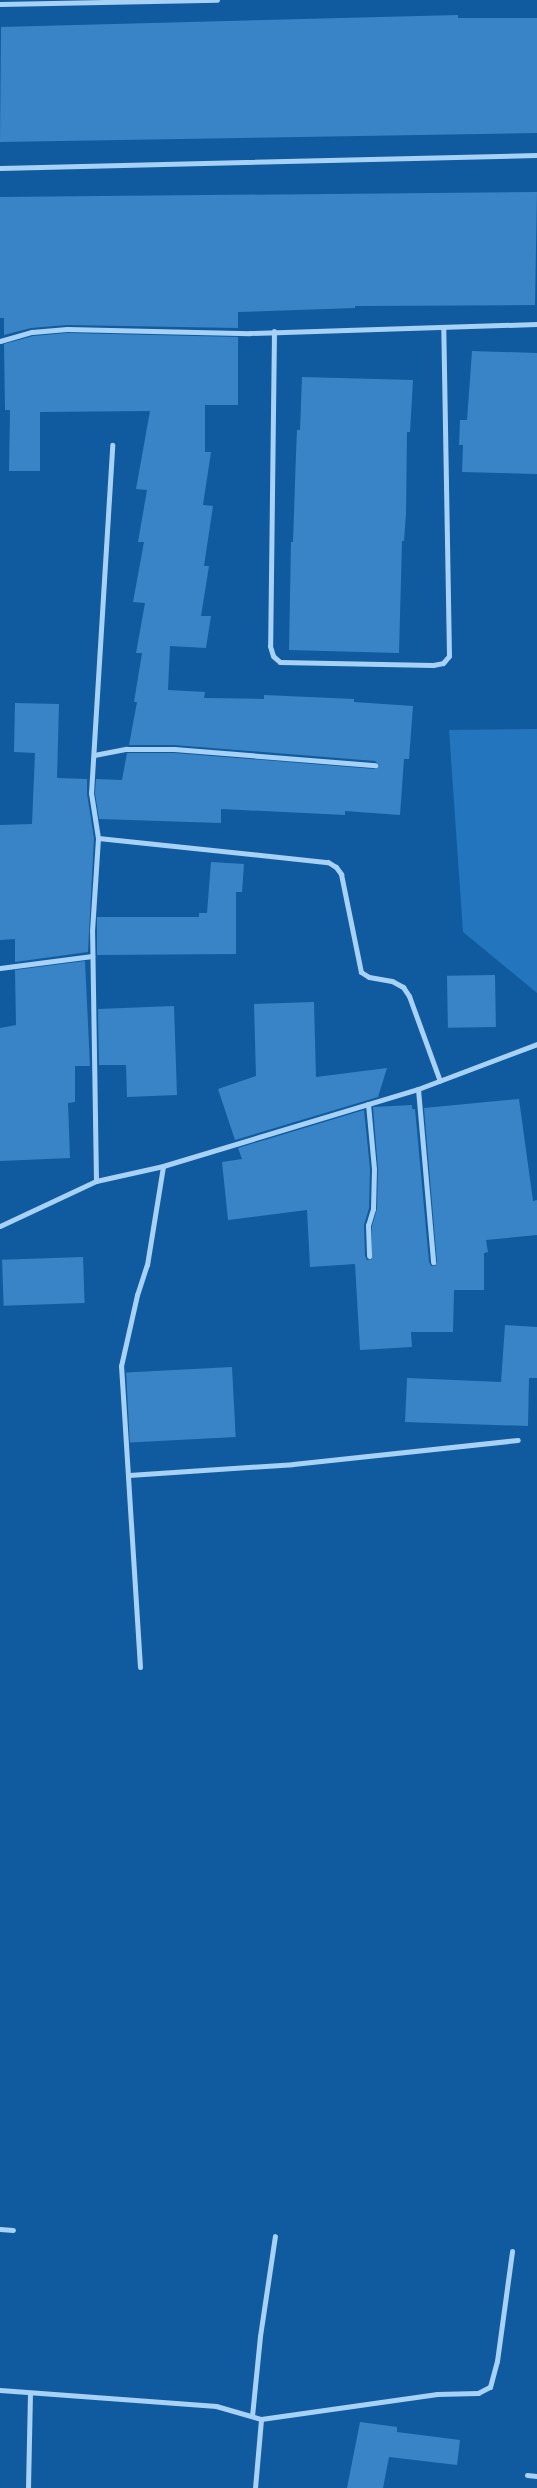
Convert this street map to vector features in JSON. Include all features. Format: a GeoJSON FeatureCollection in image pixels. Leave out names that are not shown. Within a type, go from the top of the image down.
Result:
{"type":"FeatureCollection","features":[{"type":"Feature","properties":{"kind":"street"},"geometry":{"type":"LineString","coordinates":[[0,4],[216,0]]}},
{"type":"Feature","properties":{"kind":"street"},"geometry":{"type":"LineString","coordinates":[[0,168],[537,155]]}},
{"type":"Feature","properties":{"kind":"street"},"geometry":{"type":"LineString","coordinates":[[0,341],[32,332],[66,330],[250,333],[537,324]]}},
{"type":"Feature","properties":{"kind":"street"},"geometry":{"type":"LineString","coordinates":[[274,331],[270,646],[273,656],[280,662],[433,665],[442,663],[449,656],[443,327]]}},
{"type":"Feature","properties":{"kind":"street"},"geometry":{"type":"LineString","coordinates":[[96,1181],[92,931],[98,838],[91,793],[112,444]]}},
{"type":"Feature","properties":{"kind":"street"},"geometry":{"type":"LineString","coordinates":[[94,755],[126,749],[174,749],[375,765]]}},
{"type":"Feature","properties":{"kind":"street"},"geometry":{"type":"LineString","coordinates":[[98,838],[328,862],[336,867],[341,874],[361,972],[369,977],[392,982],[403,988],[409,996],[440,1081]]}},
{"type":"Feature","properties":{"kind":"street"},"geometry":{"type":"LineString","coordinates":[[0,968],[92,956]]}},
{"type":"Feature","properties":{"kind":"street"},"geometry":{"type":"LineString","coordinates":[[0,1226],[96,1181],[162,1166],[418,1089],[537,1044]]}},
{"type":"Feature","properties":{"kind":"street"},"geometry":{"type":"LineString","coordinates":[[418,1089],[433,1262]]}},
{"type":"Feature","properties":{"kind":"street"},"geometry":{"type":"LineString","coordinates":[[368,1104],[374,1169],[373,1209],[368,1225],[369,1256]]}},
{"type":"Feature","properties":{"kind":"street"},"geometry":{"type":"LineString","coordinates":[[140,1667],[121,1366],[137,1295],[147,1265],[162,1166]]}},
{"type":"Feature","properties":{"kind":"street"},"geometry":{"type":"LineString","coordinates":[[129,1475],[293,1464],[518,1440]]}},
{"type":"Feature","properties":{"kind":"street"},"geometry":{"type":"LineString","coordinates":[[0,2229],[13,2230]]}},
{"type":"Feature","properties":{"kind":"street"},"geometry":{"type":"LineString","coordinates":[[252,2416],[260,2336],[275,2236]]}},
{"type":"Feature","properties":{"kind":"street"},"geometry":{"type":"LineString","coordinates":[[0,2390],[216,2406],[260,2419],[437,2394],[478,2394],[490,2387],[497,2361],[512,2251]]}},
{"type":"Feature","properties":{"kind":"street"},"geometry":{"type":"LineString","coordinates":[[28,2488],[30,2393]]}},
{"type":"Feature","properties":{"kind":"street"},"geometry":{"type":"LineString","coordinates":[[255,2488],[260,2419]]}},
{"type":"Feature","properties":{"kind":"street"},"geometry":{"type":"LineString","coordinates":[[527,2475],[537,2476]]}},
{"type":"Feature","properties":{"kind":"shaded area"},"geometry":{"type":"Polygon","coordinates":[[[537,729],[537,993],[463,932],[449,730],[537,729]]]}},
{"type":"Feature","properties":{"kind":"building"},"geometry":{"type":"Polygon","coordinates":[[[458,15],[458,18],[537,18],[537,133],[0,142],[1,27],[458,15]]]}},
{"type":"Feature","properties":{"kind":"building"},"geometry":{"type":"Polygon","coordinates":[[[537,192],[535,305],[355,306],[355,308],[238,312],[238,328],[67,325],[31,328],[4,335],[4,318],[0,318],[0,197],[537,192]]]}},
{"type":"Feature","properties":{"kind":"building"},"geometry":{"type":"Polygon","coordinates":[[[67,333],[238,337],[238,405],[205,405],[205,452],[211,452],[203,505],[213,506],[204,566],[209,566],[201,616],[211,616],[206,648],[170,646],[168,690],[205,692],[204,698],[264,699],[264,695],[354,699],[354,702],[413,706],[409,759],[404,759],[400,815],[345,811],[345,815],[221,809],[221,823],[99,819],[95,793],[96,779],[122,780],[127,753],[174,753],[375,769],[379,765],[375,761],[174,745],[129,745],[137,702],[134,702],[142,653],[136,653],[145,603],[133,602],[144,542],[138,542],[147,490],[136,489],[150,411],[40,412],[40,471],[9,471],[10,410],[5,410],[4,344],[33,336],[67,333]]]}},
{"type":"Feature","properties":{"kind":"building"},"geometry":{"type":"Polygon","coordinates":[[[472,351],[537,353],[537,474],[462,472],[463,445],[459,445],[460,420],[467,420],[472,351]]]}},
{"type":"Feature","properties":{"kind":"building"},"geometry":{"type":"Polygon","coordinates":[[[302,377],[413,380],[410,432],[407,432],[406,514],[404,541],[402,541],[399,653],[289,650],[291,542],[293,542],[297,430],[300,430],[302,377]]]}},
{"type":"Feature","properties":{"kind":"building"},"geometry":{"type":"Polygon","coordinates":[[[15,703],[59,704],[57,778],[87,779],[87,794],[94,838],[88,952],[15,962],[15,939],[0,940],[0,825],[32,824],[35,753],[14,752],[15,703]]]}},
{"type":"Feature","properties":{"kind":"building"},"geometry":{"type":"Polygon","coordinates":[[[211,862],[244,864],[242,892],[236,892],[236,954],[97,955],[97,917],[199,917],[199,913],[207,913],[211,862]]]}},
{"type":"Feature","properties":{"kind":"building"},"geometry":{"type":"Polygon","coordinates":[[[85,961],[90,1066],[75,1066],[75,1102],[68,1103],[70,1158],[0,1161],[0,1028],[16,1025],[15,970],[85,961]]]}},
{"type":"Feature","properties":{"kind":"building"},"geometry":{"type":"Polygon","coordinates":[[[495,975],[496,1027],[448,1028],[447,976],[495,975]]]}},
{"type":"Feature","properties":{"kind":"building"},"geometry":{"type":"Polygon","coordinates":[[[314,1002],[316,1077],[387,1068],[378,1097],[235,1140],[218,1089],[256,1076],[254,1004],[314,1002]]]}},
{"type":"Feature","properties":{"kind":"building"},"geometry":{"type":"Polygon","coordinates":[[[174,1006],[177,1095],[127,1097],[126,1065],[99,1065],[98,1009],[174,1006]]]}},
{"type":"Feature","properties":{"kind":"building"},"geometry":{"type":"Polygon","coordinates":[[[519,1099],[533,1201],[537,1200],[537,1235],[486,1240],[488,1252],[484,1253],[484,1290],[454,1290],[453,1332],[411,1332],[412,1347],[360,1350],[355,1264],[310,1267],[307,1210],[228,1220],[222,1162],[242,1159],[238,1148],[364,1110],[370,1169],[369,1208],[364,1225],[365,1256],[367,1260],[372,1259],[372,1226],[377,1209],[378,1169],[373,1107],[412,1105],[412,1109],[415,1109],[429,1262],[431,1266],[435,1266],[437,1262],[424,1108],[519,1099]]]}},
{"type":"Feature","properties":{"kind":"building"},"geometry":{"type":"Polygon","coordinates":[[[83,1257],[85,1303],[4,1306],[2,1260],[83,1257]]]}},
{"type":"Feature","properties":{"kind":"building"},"geometry":{"type":"Polygon","coordinates":[[[505,1325],[537,1327],[537,1378],[529,1378],[528,1426],[405,1422],[407,1378],[501,1382],[505,1325]]]}},
{"type":"Feature","properties":{"kind":"building"},"geometry":{"type":"Polygon","coordinates":[[[232,1367],[236,1437],[130,1442],[126,1373],[232,1367]]]}},
{"type":"Feature","properties":{"kind":"building"},"geometry":{"type":"Polygon","coordinates":[[[360,2422],[397,2427],[397,2432],[460,2440],[457,2465],[389,2457],[383,2488],[347,2488],[360,2422]]]}}]}
